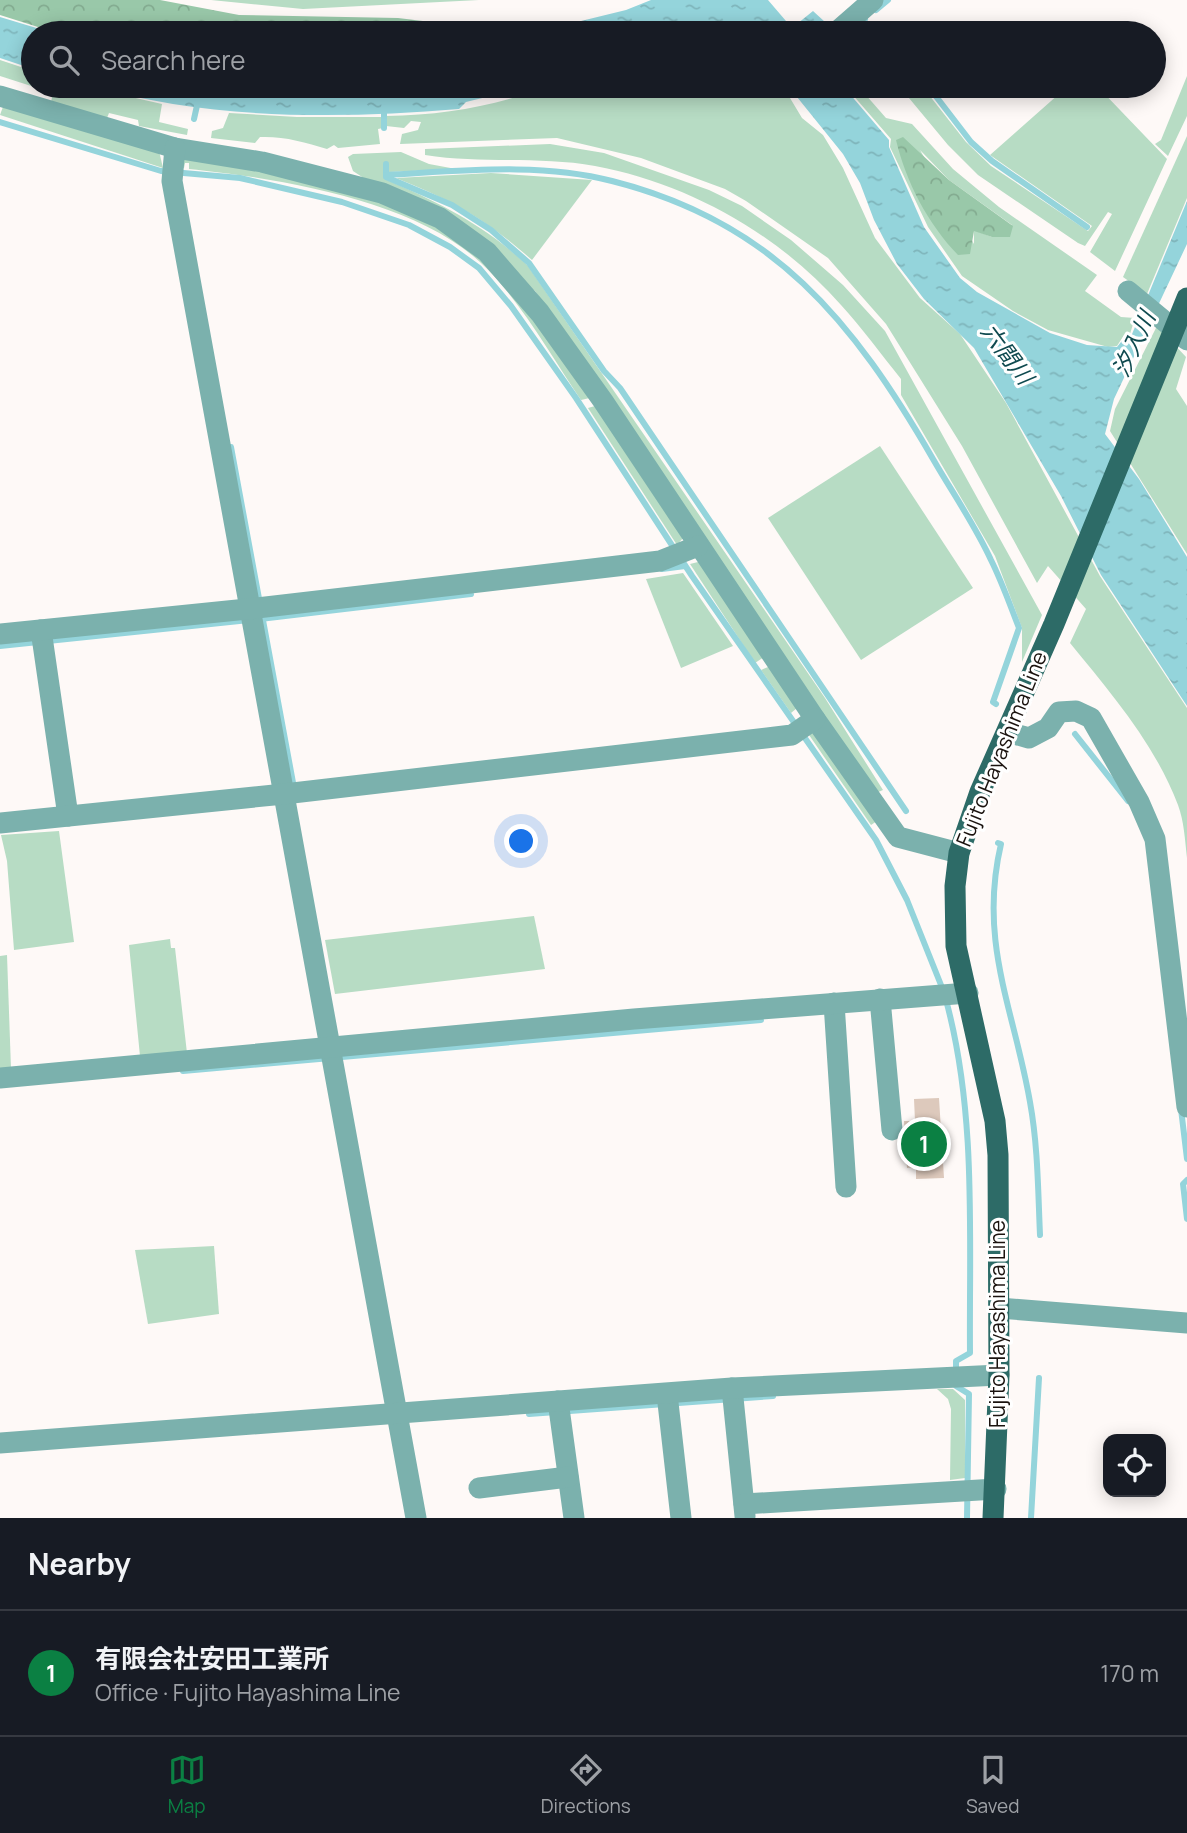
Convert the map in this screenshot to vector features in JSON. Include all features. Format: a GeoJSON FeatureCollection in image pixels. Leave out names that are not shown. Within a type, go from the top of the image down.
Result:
{"type":"FeatureCollection","features":[{"type":"Feature","properties":{"kind":"main road","name":"Fujito Hayashima Line"},"geometry":{"type":"LineString","coordinates":[[993,1518],[999,1375],[998,1155],[995,1121],[952,993],[956,946],[954,911],[960,853],[976,804],[1054,624],[1187,298]]}},
{"type":"Feature","properties":{"kind":"street"},"geometry":{"type":"LineString","coordinates":[[849,21],[873,0]]}},
{"type":"Feature","properties":{"kind":"street"},"geometry":{"type":"LineString","coordinates":[[0,96],[173,165],[262,162],[382,192],[440,218],[486,252],[540,313],[603,401],[684,552],[804,727],[898,837],[960,853]]}},
{"type":"Feature","properties":{"kind":"street"},"geometry":{"type":"LineString","coordinates":[[173,165],[401,1416],[416,1518]]}},
{"type":"Feature","properties":{"kind":"street"},"geometry":{"type":"LineString","coordinates":[[1128,291],[1174,331]]}},
{"type":"Feature","properties":{"kind":"street"},"geometry":{"type":"LineString","coordinates":[[0,634],[42,637],[256,613],[684,552]]}},
{"type":"Feature","properties":{"kind":"street"},"geometry":{"type":"LineString","coordinates":[[42,637],[68,816]]}},
{"type":"Feature","properties":{"kind":"street"},"geometry":{"type":"LineString","coordinates":[[1007,732],[1029,738],[1048,727],[1059,712],[1076,711],[1091,718],[1139,802],[1155,839],[1187,1107]]}},
{"type":"Feature","properties":{"kind":"street"},"geometry":{"type":"LineString","coordinates":[[0,823],[288,796],[804,727]]}},
{"type":"Feature","properties":{"kind":"street"},"geometry":{"type":"LineString","coordinates":[[0,1079],[334,1054],[881,1006],[952,993]]}},
{"type":"Feature","properties":{"kind":"street"},"geometry":{"type":"LineString","coordinates":[[881,1006],[892,1130]]}},
{"type":"Feature","properties":{"kind":"street"},"geometry":{"type":"LineString","coordinates":[[835,1009],[846,1187]]}},
{"type":"Feature","properties":{"kind":"street"},"geometry":{"type":"LineString","coordinates":[[999,1308],[1187,1323]]}},
{"type":"Feature","properties":{"kind":"street"},"geometry":{"type":"LineString","coordinates":[[0,1443],[559,1408],[955,1376],[999,1375]]}},
{"type":"Feature","properties":{"kind":"street"},"geometry":{"type":"LineString","coordinates":[[732,1395],[745,1511],[996,1489]]}},
{"type":"Feature","properties":{"kind":"street"},"geometry":{"type":"LineString","coordinates":[[668,1400],[681,1518]]}},
{"type":"Feature","properties":{"kind":"street"},"geometry":{"type":"LineString","coordinates":[[559,1408],[573,1518]]}},
{"type":"Feature","properties":{"kind":"street"},"geometry":{"type":"LineString","coordinates":[[479,1488],[568,1477]]}},
{"type":"Feature","properties":{"kind":"green space"},"geometry":{"type":"Polygon","coordinates":[[[0,0],[160,0],[239,15],[398,18],[423,21],[21,22],[0,15],[0,0]]]}},
{"type":"Feature","properties":{"kind":"green space"},"geometry":{"type":"Polygon","coordinates":[[[211,0],[479,0],[303,9],[211,0]]]}},
{"type":"Feature","properties":{"kind":"green space"},"geometry":{"type":"Polygon","coordinates":[[[0,60],[21,67],[21,83],[0,76],[0,60]]]}},
{"type":"Feature","properties":{"kind":"green space"},"geometry":{"type":"Polygon","coordinates":[[[1187,76],[1187,116],[1168,156],[1155,144],[1161,140],[1187,76]]]}},
{"type":"Feature","properties":{"kind":"green space"},"geometry":{"type":"Polygon","coordinates":[[[52,98],[136,98],[162,104],[159,122],[188,129],[187,135],[139,126],[138,120],[109,113],[107,118],[51,102],[52,98]]]}},
{"type":"Feature","properties":{"kind":"green space"},"geometry":{"type":"Polygon","coordinates":[[[790,98],[802,118],[823,135],[843,168],[875,238],[920,298],[960,334],[1006,403],[1100,576],[1187,708],[1187,858],[1180,811],[1157,761],[1101,680],[1070,643],[1086,609],[1048,566],[1037,583],[962,446],[886,324],[828,258],[725,189],[641,158],[557,138],[400,144],[402,134],[418,130],[421,122],[411,121],[404,128],[386,126],[386,116],[429,114],[509,99],[790,98]]]}},
{"type":"Feature","properties":{"kind":"green space"},"geometry":{"type":"Polygon","coordinates":[[[855,98],[868,98],[886,118],[912,124],[953,169],[999,207],[1097,275],[1085,291],[1121,317],[1135,318],[1129,337],[1124,335],[1117,346],[1108,347],[1048,330],[1013,311],[962,276],[928,227],[890,147],[891,139],[855,98]],[[920,150],[974,244],[974,230],[992,237],[1012,225],[949,180],[920,150]]]}},
{"type":"Feature","properties":{"kind":"green space"},"geometry":{"type":"Polygon","coordinates":[[[909,98],[931,98],[966,142],[991,166],[1088,231],[1092,226],[990,155],[1054,98],[1109,98],[1167,159],[1115,271],[1090,252],[1112,214],[1108,212],[1085,246],[978,175],[948,145],[909,98]]]}},
{"type":"Feature","properties":{"kind":"green space"},"geometry":{"type":"Polygon","coordinates":[[[4,104],[159,151],[163,168],[0,115],[4,104]]]}},
{"type":"Feature","properties":{"kind":"green space"},"geometry":{"type":"Polygon","coordinates":[[[229,113],[297,117],[382,117],[383,128],[378,129],[380,144],[338,148],[334,145],[327,149],[277,137],[260,137],[255,143],[211,138],[212,131],[223,128],[229,113]]]}},
{"type":"Feature","properties":{"kind":"green space"},"geometry":{"type":"Polygon","coordinates":[[[1187,136],[1187,198],[1147,294],[1123,277],[1187,136]]]}},
{"type":"Feature","properties":{"kind":"green space"},"geometry":{"type":"Polygon","coordinates":[[[903,137],[949,180],[1013,226],[1010,237],[992,237],[974,231],[970,254],[958,255],[937,230],[912,187],[896,140],[903,137]]]}},
{"type":"Feature","properties":{"kind":"green space"},"geometry":{"type":"Polygon","coordinates":[[[550,144],[604,153],[709,190],[742,206],[791,240],[843,285],[885,331],[1042,615],[1022,662],[1022,628],[995,556],[901,395],[901,379],[841,305],[789,256],[729,215],[664,185],[629,174],[574,163],[425,155],[425,149],[550,144]]]}},
{"type":"Feature","properties":{"kind":"green space"},"geometry":{"type":"Polygon","coordinates":[[[401,152],[429,164],[456,169],[389,172],[388,163],[383,164],[385,179],[460,216],[495,238],[528,266],[825,698],[883,790],[876,793],[535,291],[353,171],[348,157],[353,154],[401,152]]]}},
{"type":"Feature","properties":{"kind":"green space"},"geometry":{"type":"Polygon","coordinates":[[[183,156],[257,168],[408,208],[489,260],[594,397],[581,400],[508,293],[480,262],[452,241],[419,223],[342,196],[302,186],[189,169],[189,163],[185,163],[184,168],[177,166],[183,156]]]}},
{"type":"Feature","properties":{"kind":"green space"},"geometry":{"type":"Polygon","coordinates":[[[491,173],[592,180],[532,260],[468,212],[396,178],[491,173]]]}},
{"type":"Feature","properties":{"kind":"green space"},"geometry":{"type":"Polygon","coordinates":[[[1157,326],[1186,357],[1176,389],[1187,406],[1187,554],[1110,431],[1115,409],[1157,326]]]}},
{"type":"Feature","properties":{"kind":"green space"},"geometry":{"type":"Polygon","coordinates":[[[595,406],[683,538],[677,545],[588,408],[595,406]]]}},
{"type":"Feature","properties":{"kind":"green space"},"geometry":{"type":"Polygon","coordinates":[[[880,446],[973,588],[861,660],[768,518],[880,446]]]}},
{"type":"Feature","properties":{"kind":"green space"},"geometry":{"type":"Polygon","coordinates":[[[702,561],[764,657],[755,663],[690,564],[702,561]]]}},
{"type":"Feature","properties":{"kind":"green space"},"geometry":{"type":"Polygon","coordinates":[[[683,573],[733,646],[681,668],[646,579],[683,573]]]}},
{"type":"Feature","properties":{"kind":"green space"},"geometry":{"type":"Polygon","coordinates":[[[772,667],[797,708],[791,713],[761,670],[772,667]]]}},
{"type":"Feature","properties":{"kind":"green space"},"geometry":{"type":"Polygon","coordinates":[[[811,729],[877,821],[871,825],[807,732],[811,729]]]}},
{"type":"Feature","properties":{"kind":"green space"},"geometry":{"type":"Polygon","coordinates":[[[59,831],[74,942],[14,950],[7,861],[1,835],[59,831]]]}},
{"type":"Feature","properties":{"kind":"green space"},"geometry":{"type":"Polygon","coordinates":[[[534,916],[545,969],[335,994],[325,940],[534,916]]]}},
{"type":"Feature","properties":{"kind":"green space"},"geometry":{"type":"Polygon","coordinates":[[[170,939],[171,948],[175,948],[187,1053],[140,1056],[129,945],[170,939]]]}},
{"type":"Feature","properties":{"kind":"green space"},"geometry":{"type":"Polygon","coordinates":[[[7,955],[11,1069],[0,1070],[0,956],[7,955]]]}},
{"type":"Feature","properties":{"kind":"green space"},"geometry":{"type":"Polygon","coordinates":[[[214,1246],[219,1314],[148,1324],[135,1250],[214,1246]]]}},
{"type":"Feature","properties":{"kind":"green space"},"geometry":{"type":"Polygon","coordinates":[[[937,1389],[953,1389],[965,1400],[965,1478],[950,1480],[951,1409],[948,1399],[937,1389]]]}},
{"type":"Feature","properties":{"kind":"water"},"geometry":{"type":"Polygon","coordinates":[[[651,0],[768,0],[786,21],[581,21],[626,10],[651,0]]]}},
{"type":"Feature","properties":{"kind":"water"},"geometry":{"type":"Polygon","coordinates":[[[813,11],[824,21],[801,21],[813,11]]]}},
{"type":"Feature","properties":{"kind":"water"},"geometry":{"type":"Polygon","coordinates":[[[0,17],[21,23],[21,65],[0,58],[0,17]]]}},
{"type":"Feature","properties":{"kind":"water"},"geometry":{"type":"Polygon","coordinates":[[[142,98],[482,98],[466,102],[459,109],[367,114],[274,114],[182,105],[142,98]]]}},
{"type":"Feature","properties":{"kind":"water"},"geometry":{"type":"Polygon","coordinates":[[[798,98],[853,98],[889,140],[889,147],[924,227],[960,278],[977,292],[1050,333],[1087,345],[1117,347],[1125,337],[1130,339],[1187,201],[1187,244],[1114,399],[1105,434],[1139,479],[1187,557],[1187,706],[1101,575],[1061,496],[974,348],[924,299],[897,264],[874,220],[860,183],[843,154],[798,98]]]}},
{"type":"Feature","properties":{"kind":"building"},"geometry":{"type":"Polygon","coordinates":[[[939,1098],[944,1178],[916,1179],[916,1167],[907,1168],[904,1121],[915,1121],[914,1099],[939,1098]]]}},
{"type":"Feature","properties":{"kind":"waterway"},"geometry":{"type":"LineString","coordinates":[[876,10],[888,0]]}},
{"type":"Feature","properties":{"kind":"waterway"},"geometry":{"type":"LineString","coordinates":[[937,98],[971,142],[992,161],[1087,227]]}},
{"type":"Feature","properties":{"kind":"waterway"},"geometry":{"type":"LineString","coordinates":[[194,119],[198,101]]}},
{"type":"Feature","properties":{"kind":"waterway"},"geometry":{"type":"LineString","coordinates":[[384,107],[384,128]]}},
{"type":"Feature","properties":{"kind":"waterway"},"geometry":{"type":"LineString","coordinates":[[0,122],[161,171],[240,178],[342,202],[409,225],[450,247],[479,268],[511,306],[576,398],[692,576],[876,840],[907,900],[943,990]]}},
{"type":"Feature","properties":{"kind":"waterway"},"geometry":{"type":"LineString","coordinates":[[386,164],[386,177],[452,205],[491,230],[529,263],[604,371],[620,388],[906,811]]}},
{"type":"Feature","properties":{"kind":"waterway"},"geometry":{"type":"LineString","coordinates":[[386,175],[500,169],[557,171],[612,181],[669,199],[719,222],[764,251],[803,284],[839,321],[872,363],[971,521],[995,568],[1019,628],[993,702],[996,704]]}},
{"type":"Feature","properties":{"kind":"waterway"},"geometry":{"type":"LineString","coordinates":[[231,447],[294,788]]}},
{"type":"Feature","properties":{"kind":"waterway"},"geometry":{"type":"LineString","coordinates":[[662,569],[685,566]]}},
{"type":"Feature","properties":{"kind":"waterway"},"geometry":{"type":"LineString","coordinates":[[260,619],[471,594]]}},
{"type":"Feature","properties":{"kind":"waterway"},"geometry":{"type":"LineString","coordinates":[[0,646],[249,620]]}},
{"type":"Feature","properties":{"kind":"waterway"},"geometry":{"type":"LineString","coordinates":[[1075,734],[1128,801]]}},
{"type":"Feature","properties":{"kind":"waterway"},"geometry":{"type":"LineString","coordinates":[[998,843],[1001,844],[995,879],[996,944],[1033,1119],[1040,1235]]}},
{"type":"Feature","properties":{"kind":"waterway"},"geometry":{"type":"LineString","coordinates":[[946,1000],[963,1087],[969,1176],[970,1353],[956,1361],[956,1386],[969,1394],[967,1518]]}},
{"type":"Feature","properties":{"kind":"waterway"},"geometry":{"type":"LineString","coordinates":[[183,1071],[761,1020]]}},
{"type":"Feature","properties":{"kind":"waterway"},"geometry":{"type":"LineString","coordinates":[[1181,1109],[1187,1159]]}},
{"type":"Feature","properties":{"kind":"waterway"},"geometry":{"type":"LineString","coordinates":[[1187,1180],[1183,1184],[1187,1219]]}},
{"type":"Feature","properties":{"kind":"waterway"},"geometry":{"type":"LineString","coordinates":[[1031,1518],[1039,1378]]}},
{"type":"Feature","properties":{"kind":"waterway"},"geometry":{"type":"LineString","coordinates":[[529,1414],[773,1396]]}},
{"type":"Feature","properties":{"kind":"place","name":"有限会社安田工業所"},"geometry":{"type":"Point","coordinates":[924,1144]}},
{"type":"Feature","properties":{"kind":"water label","name":"汐入川"},"geometry":{"type":"Point","coordinates":[1134,344]}},
{"type":"Feature","properties":{"kind":"water label","name":"六間川"},"geometry":{"type":"Point","coordinates":[1007,354]}}]}
